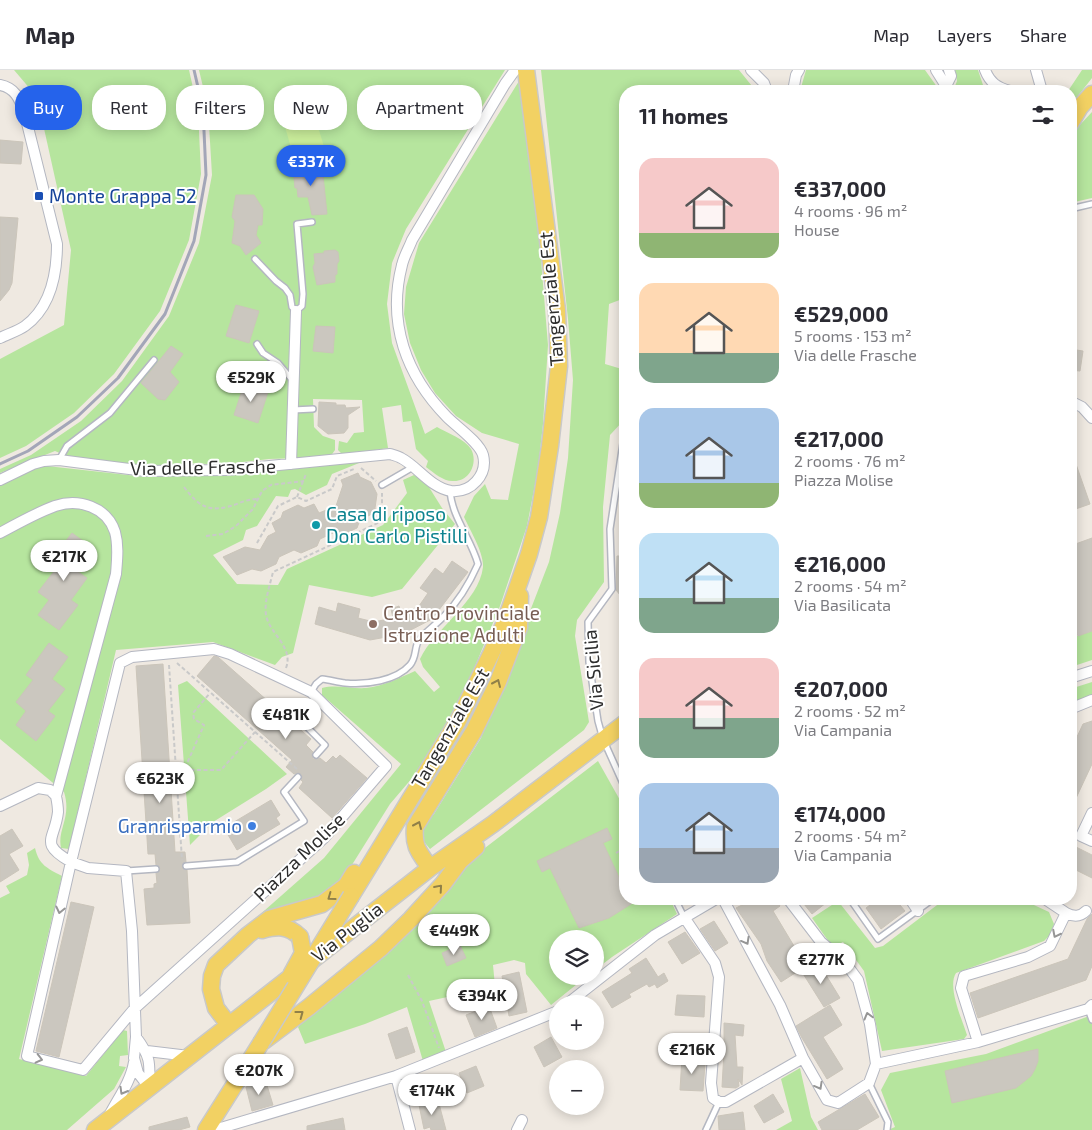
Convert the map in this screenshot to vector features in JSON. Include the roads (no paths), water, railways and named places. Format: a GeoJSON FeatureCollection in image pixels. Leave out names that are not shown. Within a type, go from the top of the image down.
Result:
{"type":"FeatureCollection","features":[{"type":"Feature","properties":{"kind":"main road","name":"Tangenziale Est"},"geometry":{"type":"LineString","coordinates":[[216,1130],[261,1043],[414,790],[458,721],[491,654],[520,582],[538,517],[550,446],[559,366],[556,310],[526,70]]}},
{"type":"Feature","properties":{"kind":"main road"},"geometry":{"type":"LineString","coordinates":[[1077,112],[1092,94]]}},
{"type":"Feature","properties":{"kind":"main road"},"geometry":{"type":"LineString","coordinates":[[430,868],[420,854],[414,840],[415,827],[474,731],[498,682],[519,627],[520,582]]}},
{"type":"Feature","properties":{"kind":"main road","name":"Via Puglia"},"geometry":{"type":"LineString","coordinates":[[100,1126],[430,868],[493,824],[619,727]]}},
{"type":"Feature","properties":{"kind":"main road"},"geometry":{"type":"LineString","coordinates":[[229,1025],[216,1008],[211,989],[212,976],[216,965],[248,934],[269,919],[322,904],[346,886],[382,830],[414,790]]}},
{"type":"Feature","properties":{"kind":"main road"},"geometry":{"type":"LineString","coordinates":[[261,1043],[309,1007],[381,948],[443,884],[460,861],[484,841],[493,824]]}},
{"type":"Feature","properties":{"kind":"main road"},"geometry":{"type":"LineString","coordinates":[[248,934],[281,926],[290,929],[300,937],[302,953],[276,1005],[261,1043]]}},
{"type":"Feature","properties":{"kind":"street"},"geometry":{"type":"LineString","coordinates":[[504,70],[505,84]]}},
{"type":"Feature","properties":{"kind":"street"},"geometry":{"type":"LineString","coordinates":[[450,491],[462,490],[475,483],[482,474],[484,465],[483,454],[475,442],[443,412],[423,388],[410,364],[400,339],[397,314],[402,264],[412,240],[514,70]]}},
{"type":"Feature","properties":{"kind":"street"},"geometry":{"type":"LineString","coordinates":[[751,70],[765,85]]}},
{"type":"Feature","properties":{"kind":"street"},"geometry":{"type":"LineString","coordinates":[[795,85],[799,70]]}},
{"type":"Feature","properties":{"kind":"street"},"geometry":{"type":"LineString","coordinates":[[936,70],[945,85]]}},
{"type":"Feature","properties":{"kind":"street"},"geometry":{"type":"LineString","coordinates":[[948,85],[951,76],[949,70]]}},
{"type":"Feature","properties":{"kind":"street"},"geometry":{"type":"LineString","coordinates":[[985,70],[989,80],[995,85]]}},
{"type":"Feature","properties":{"kind":"street"},"geometry":{"type":"LineString","coordinates":[[1036,70],[1040,85]]}},
{"type":"Feature","properties":{"kind":"street"},"geometry":{"type":"LineString","coordinates":[[0,85],[18,95],[24,111],[57,244],[55,280],[38,313],[25,326],[0,338]]}},
{"type":"Feature","properties":{"kind":"street","name":"Via delle Frasche"},"geometry":{"type":"LineString","coordinates":[[291,464],[296,311]]}},
{"type":"Feature","properties":{"kind":"street"},"geometry":{"type":"LineString","coordinates":[[1077,404],[1092,418]]}},
{"type":"Feature","properties":{"kind":"street","name":"Via delle Frasche"},"geometry":{"type":"LineString","coordinates":[[0,480],[33,464],[59,460],[145,472],[228,470],[390,454],[401,458],[436,484],[450,491]]}},
{"type":"Feature","properties":{"kind":"street"},"geometry":{"type":"LineString","coordinates":[[0,533],[58,505],[78,502],[94,507],[108,518],[115,532],[118,550],[116,574],[56,796],[58,812],[49,840],[53,850],[71,862],[88,868],[126,871],[132,931],[136,1037],[134,1058],[128,1083],[100,1126]]}},
{"type":"Feature","properties":{"kind":"street","name":"Piazza Molise"},"geometry":{"type":"LineString","coordinates":[[214,649],[230,654],[314,695],[386,766],[324,838],[134,1009],[83,1070],[27,1056],[71,862],[120,663],[132,657],[168,655],[214,649]]}},
{"type":"Feature","properties":{"kind":"street"},"geometry":{"type":"LineString","coordinates":[[1077,676],[1092,671]]}},
{"type":"Feature","properties":{"kind":"street"},"geometry":{"type":"LineString","coordinates":[[1077,706],[1092,700]]}},
{"type":"Feature","properties":{"kind":"street"},"geometry":{"type":"LineString","coordinates":[[0,806],[38,788],[50,790],[56,796]]}},
{"type":"Feature","properties":{"kind":"street"},"geometry":{"type":"LineString","coordinates":[[1092,813],[1081,836],[1092,841]]}},
{"type":"Feature","properties":{"kind":"street"},"geometry":{"type":"LineString","coordinates":[[578,995],[655,935],[705,905]]}},
{"type":"Feature","properties":{"kind":"street"},"geometry":{"type":"LineString","coordinates":[[726,905],[780,1005],[803,1058],[827,1100],[838,1104],[869,1083],[876,1064],[870,1024],[858,980],[844,961],[821,942],[793,905]]}},
{"type":"Feature","properties":{"kind":"street"},"geometry":{"type":"LineString","coordinates":[[914,905],[918,911]]}},
{"type":"Feature","properties":{"kind":"street"},"geometry":{"type":"LineString","coordinates":[[1054,905],[1072,916],[1081,915],[1086,910]]}},
{"type":"Feature","properties":{"kind":"street"},"geometry":{"type":"LineString","coordinates":[[978,1042],[961,988],[964,976],[1028,957],[1050,946],[1066,913]]}},
{"type":"Feature","properties":{"kind":"street"},"geometry":{"type":"LineString","coordinates":[[684,917],[715,963],[719,977],[711,1083],[713,1098],[719,1102],[726,1102],[803,1058]]}},
{"type":"Feature","properties":{"kind":"street"},"geometry":{"type":"LineString","coordinates":[[876,1064],[978,1042],[1090,1007]]}},
{"type":"Feature","properties":{"kind":"street"},"geometry":{"type":"LineString","coordinates":[[216,1130],[396,1076],[549,1015]]}},
{"type":"Feature","properties":{"kind":"street"},"geometry":{"type":"LineString","coordinates":[[136,1037],[147,1051],[150,1064],[149,1087]]}},
{"type":"Feature","properties":{"kind":"street"},"geometry":{"type":"LineString","coordinates":[[147,1051],[189,1056]]}},
{"type":"Feature","properties":{"kind":"street"},"geometry":{"type":"LineString","coordinates":[[134,1058],[138,1073],[149,1087]]}},
{"type":"Feature","properties":{"kind":"street"},"geometry":{"type":"LineString","coordinates":[[396,1076],[410,1130]]}},
{"type":"Feature","properties":{"kind":"street"},"geometry":{"type":"LineString","coordinates":[[517,1130],[522,1120]]}},
{"type":"Feature","properties":{"kind":"lane"},"geometry":{"type":"LineString","coordinates":[[1077,207],[1092,204]]}},
{"type":"Feature","properties":{"kind":"lane"},"geometry":{"type":"LineString","coordinates":[[255,259],[285,288],[290,295],[292,307],[296,311],[302,306],[303,294],[297,224],[312,222]]}},
{"type":"Feature","properties":{"kind":"lane"},"geometry":{"type":"LineString","coordinates":[[257,344],[263,353],[278,363],[294,382]]}},
{"type":"Feature","properties":{"kind":"lane"},"geometry":{"type":"LineString","coordinates":[[59,460],[67,446],[110,413],[154,360]]}},
{"type":"Feature","properties":{"kind":"lane"},"geometry":{"type":"LineString","coordinates":[[293,410],[313,409]]}},
{"type":"Feature","properties":{"kind":"lane"},"geometry":{"type":"LineString","coordinates":[[382,485],[413,466]]}},
{"type":"Feature","properties":{"kind":"lane","name":"Via Sicilia"},"geometry":{"type":"LineString","coordinates":[[603,739],[598,721],[589,662],[588,622],[612,589],[610,529],[619,470]]}},
{"type":"Feature","properties":{"kind":"lane"},"geometry":{"type":"LineString","coordinates":[[316,755],[325,745],[308,728],[311,703],[316,684],[322,680],[344,683],[381,681],[399,673],[410,665],[415,656],[418,641],[446,614],[473,576],[478,564],[475,553],[451,505],[450,491]]}},
{"type":"Feature","properties":{"kind":"lane"},"geometry":{"type":"LineString","coordinates":[[603,739],[619,775]]}},
{"type":"Feature","properties":{"kind":"lane","name":"Piazza Molise"},"geometry":{"type":"LineString","coordinates":[[185,866],[237,862],[304,821],[284,792],[299,775]]}},
{"type":"Feature","properties":{"kind":"lane"},"geometry":{"type":"LineString","coordinates":[[126,871],[156,869]]}},
{"type":"Feature","properties":{"kind":"lane"},"geometry":{"type":"LineString","coordinates":[[678,905],[684,917]]}},
{"type":"Feature","properties":{"kind":"lane"},"geometry":{"type":"LineString","coordinates":[[854,905],[878,939],[926,905]]}},
{"type":"Feature","properties":{"kind":"lane"},"geometry":{"type":"LineString","coordinates":[[1090,1007],[1092,1020]]}},
{"type":"Feature","properties":{"kind":"lane"},"geometry":{"type":"LineString","coordinates":[[869,1083],[888,1122],[887,1130]]}},
{"type":"Feature","properties":{"kind":"lane"},"geometry":{"type":"LineString","coordinates":[[706,1130],[719,1102]]}},
{"type":"Feature","properties":{"kind":"railway"},"geometry":{"type":"LineString","coordinates":[[0,464],[28,451],[77,417],[118,378],[165,314],[194,241],[206,175],[203,109],[194,70]]}},
{"type":"Feature","properties":{"kind":"place","name":"Monte Grappa 52"},"geometry":{"type":"Point","coordinates":[39,196]}},
{"type":"Feature","properties":{"kind":"place","name":"Casa di riposo Don Carlo Pistilli"},"geometry":{"type":"Point","coordinates":[316,525]}},
{"type":"Feature","properties":{"kind":"place","name":"Centro Provinciale Istruzione Adulti"},"geometry":{"type":"Point","coordinates":[373,624]}},
{"type":"Feature","properties":{"kind":"place","name":"Granrisparmio"},"geometry":{"type":"Point","coordinates":[252,826]}}]}
